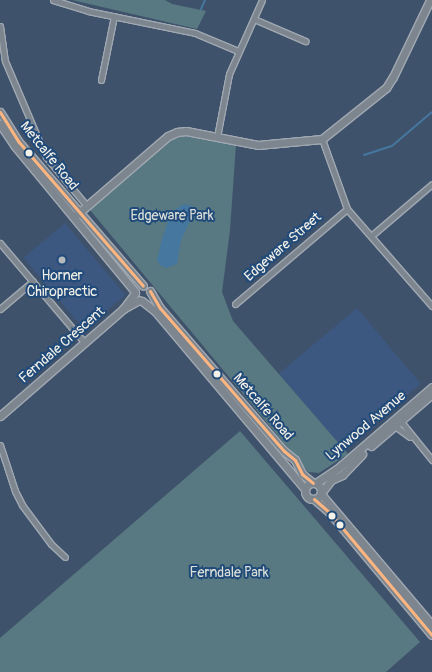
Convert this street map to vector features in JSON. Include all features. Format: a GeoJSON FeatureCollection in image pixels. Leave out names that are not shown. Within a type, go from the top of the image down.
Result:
{"type":"FeatureCollection","features":[{"type":"Feature","properties":{"kind":"main road"},"geometry":{"type":"LineString","coordinates":[[76,215],[168,136],[186,131],[258,145],[322,139],[386,88],[394,77],[430,0]]}},
{"type":"Feature","properties":{"kind":"main road","name":"Metcalfe Road"},"geometry":{"type":"LineString","coordinates":[[0,112],[18,141],[141,301],[155,311],[186,343],[284,451],[295,460],[302,474],[320,486],[321,493],[432,625]]}},
{"type":"Feature","properties":{"kind":"main road","name":"Metcalfe Road"},"geometry":{"type":"LineString","coordinates":[[0,124],[14,145],[76,215],[143,286],[150,291],[186,343],[305,489],[307,497],[314,500],[329,512],[432,635]]}},
{"type":"Feature","properties":{"kind":"main road"},"geometry":{"type":"LineString","coordinates":[[135,293],[138,287],[143,286]]}},
{"type":"Feature","properties":{"kind":"main road"},"geometry":{"type":"LineString","coordinates":[[141,301],[149,297],[150,291]]}},
{"type":"Feature","properties":{"kind":"main road","name":"Ferndale Crescent"},"geometry":{"type":"LineString","coordinates":[[0,416],[123,309],[135,293]]}},
{"type":"Feature","properties":{"kind":"main road","name":"Ferndale Crescent"},"geometry":{"type":"LineString","coordinates":[[123,309],[141,301]]}},
{"type":"Feature","properties":{"kind":"main road","name":"Lynwood Avenue"},"geometry":{"type":"LineString","coordinates":[[321,493],[331,480],[342,475],[357,457],[432,388]]}},
{"type":"Feature","properties":{"kind":"main road","name":"Lynwood Avenue"},"geometry":{"type":"LineString","coordinates":[[314,483],[337,469],[432,394]]}},
{"type":"Feature","properties":{"kind":"main road"},"geometry":{"type":"LineString","coordinates":[[305,489],[314,483]]}},
{"type":"Feature","properties":{"kind":"main road"},"geometry":{"type":"LineString","coordinates":[[314,500],[321,493]]}},
{"type":"Feature","properties":{"kind":"street"},"geometry":{"type":"LineString","coordinates":[[53,0],[114,16],[195,33],[238,51]]}},
{"type":"Feature","properties":{"kind":"street"},"geometry":{"type":"LineString","coordinates":[[217,137],[229,74],[262,0]]}},
{"type":"Feature","properties":{"kind":"street"},"geometry":{"type":"LineString","coordinates":[[100,80],[114,16]]}},
{"type":"Feature","properties":{"kind":"street"},"geometry":{"type":"LineString","coordinates":[[254,19],[305,41]]}},
{"type":"Feature","properties":{"kind":"street"},"geometry":{"type":"LineString","coordinates":[[0,26],[5,61],[46,157],[87,206]]}},
{"type":"Feature","properties":{"kind":"street"},"geometry":{"type":"LineString","coordinates":[[322,139],[347,208],[432,306]]}},
{"type":"Feature","properties":{"kind":"street"},"geometry":{"type":"LineString","coordinates":[[371,236],[432,184]]}},
{"type":"Feature","properties":{"kind":"street","name":"Edgeware Street"},"geometry":{"type":"LineString","coordinates":[[235,304],[347,208]]}},
{"type":"Feature","properties":{"kind":"street"},"geometry":{"type":"LineString","coordinates":[[0,243],[84,342]]}},
{"type":"Feature","properties":{"kind":"street"},"geometry":{"type":"LineString","coordinates":[[0,309],[33,281]]}},
{"type":"Feature","properties":{"kind":"street"},"geometry":{"type":"LineString","coordinates":[[396,422],[432,460]]}},
{"type":"Feature","properties":{"kind":"street"},"geometry":{"type":"LineString","coordinates":[[0,445],[15,492],[22,505],[51,544],[65,557]]}},
{"type":"Feature","properties":{"kind":"shaded area"},"geometry":{"type":"Polygon","coordinates":[[[184,204],[190,205],[194,209],[193,215],[181,240],[177,264],[166,268],[160,265],[157,260],[162,239],[171,212],[184,204]]]}},
{"type":"Feature","properties":{"kind":"shaded area"},"geometry":{"type":"Polygon","coordinates":[[[65,223],[125,295],[84,330],[24,258],[65,223]]]}},
{"type":"Feature","properties":{"kind":"shaded area"},"geometry":{"type":"Polygon","coordinates":[[[357,308],[421,384],[342,449],[279,374],[357,308]]]}},
{"type":"Feature","properties":{"kind":"green space"},"geometry":{"type":"Polygon","coordinates":[[[72,0],[165,0],[172,4],[206,11],[197,29],[72,0]]]}},
{"type":"Feature","properties":{"kind":"green space","name":"Edgeware Park"},"geometry":{"type":"Polygon","coordinates":[[[179,135],[236,145],[230,230],[222,292],[233,321],[348,454],[319,473],[308,472],[90,210],[169,141],[179,135]]]}},
{"type":"Feature","properties":{"kind":"green space","name":"Ferndale Park"},"geometry":{"type":"Polygon","coordinates":[[[240,431],[420,642],[386,672],[0,672],[0,638],[240,431]]]}},
{"type":"Feature","properties":{"kind":"waterway"},"geometry":{"type":"LineString","coordinates":[[201,9],[205,0]]}},
{"type":"Feature","properties":{"kind":"waterway"},"geometry":{"type":"LineString","coordinates":[[364,155],[392,146],[432,112]]}},
{"type":"Feature","properties":{"kind":"transit line"},"geometry":{"type":"LineString","coordinates":[[0,112],[18,141],[143,286]]}},
{"type":"Feature","properties":{"kind":"transit line"},"geometry":{"type":"LineString","coordinates":[[150,291],[160,308],[284,451],[295,460],[302,474],[313,483]]}},
{"type":"Feature","properties":{"kind":"transit line"},"geometry":{"type":"LineString","coordinates":[[314,499],[329,512],[432,635]]}},
{"type":"Feature","properties":{"kind":"place","name":"Horner Chiropractic"},"geometry":{"type":"Point","coordinates":[62,260]}}]}
